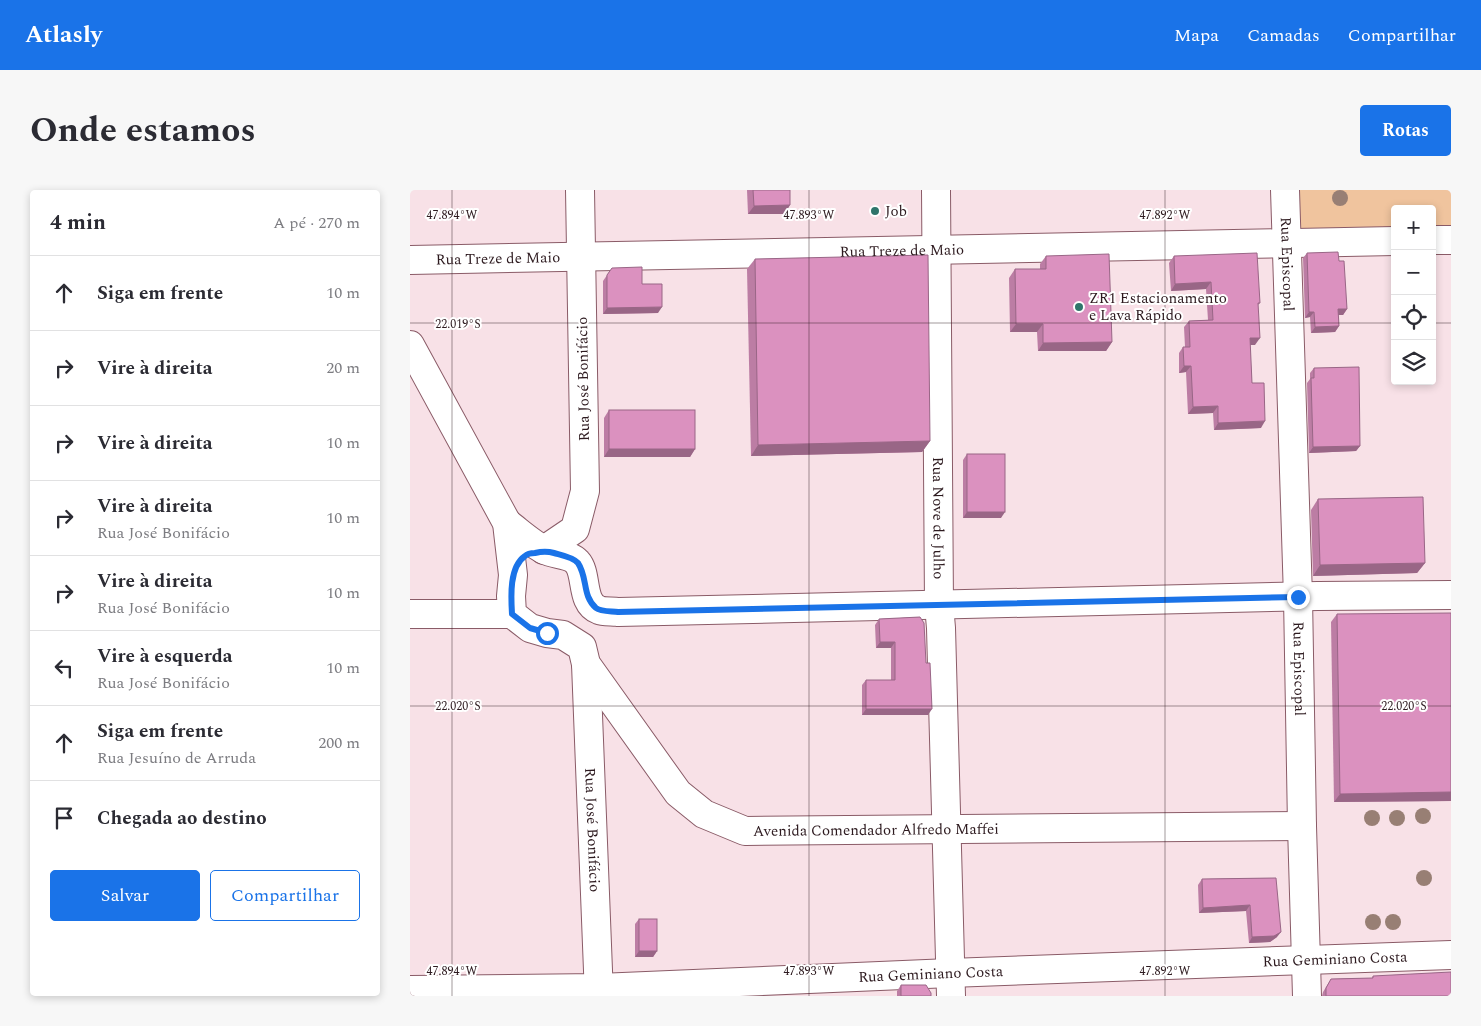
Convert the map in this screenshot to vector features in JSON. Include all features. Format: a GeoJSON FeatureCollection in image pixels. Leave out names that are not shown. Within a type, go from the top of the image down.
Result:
{"type":"FeatureCollection","features":[{"type":"Feature","properties":{"kind":"main road","name":"Rua José Bonifácio"},"geometry":{"type":"LineString","coordinates":[[513,575],[519,562],[526,555],[544,550],[575,530],[585,491],[580,190]]}},
{"type":"Feature","properties":{"kind":"main road","name":"Rua Nove de Julho"},"geometry":{"type":"LineString","coordinates":[[936,190],[939,605],[950,984]]}},
{"type":"Feature","properties":{"kind":"main road","name":"Rua Episcopal"},"geometry":{"type":"LineString","coordinates":[[1285,190],[1298,597],[1307,996]]}},
{"type":"Feature","properties":{"kind":"main road"},"geometry":{"type":"LineString","coordinates":[[1436,240],[1451,240]]}},
{"type":"Feature","properties":{"kind":"main road","name":"Rua Treze de Maio"},"geometry":{"type":"LineString","coordinates":[[410,260],[1391,241]]}},
{"type":"Feature","properties":{"kind":"main road"},"geometry":{"type":"LineString","coordinates":[[410,345],[507,523],[513,575],[510,596],[512,614],[410,614]]}},
{"type":"Feature","properties":{"kind":"main road"},"geometry":{"type":"LineString","coordinates":[[507,523],[544,550],[577,562],[583,573],[585,590],[589,601],[598,610],[618,612],[1451,595]]}},
{"type":"Feature","properties":{"kind":"main road","name":"Avenida Comendador Alfredo Maffei"},"geometry":{"type":"LineString","coordinates":[[512,614],[530,628],[563,636],[582,647],[586,664],[678,793],[704,814],[745,831],[1302,826]]}},
{"type":"Feature","properties":{"kind":"main road","name":"Rua José Bonifácio"},"geometry":{"type":"LineString","coordinates":[[586,664],[599,992]]}},
{"type":"Feature","properties":{"kind":"main road","name":"Rua Geminiano Costa"},"geometry":{"type":"LineString","coordinates":[[410,990],[599,992],[950,984],[1307,960],[1451,955]]}},
{"type":"Feature","properties":{"kind":"shaded area"},"geometry":{"type":"Polygon","coordinates":[[[1295,190],[1451,190],[1451,229],[1436,230],[1436,205],[1391,205],[1391,230],[1295,231],[1295,190]]]}},
{"type":"Feature","properties":{"kind":"building"},"geometry":{"type":"Polygon","coordinates":[[[753,190],[790,190],[790,205],[754,206],[753,190]]]}},
{"type":"Feature","properties":{"kind":"building"},"geometry":{"type":"Polygon","coordinates":[[[1338,252],[1339,261],[1344,261],[1347,309],[1338,309],[1339,326],[1315,327],[1314,312],[1309,312],[1307,253],[1338,252]]]}},
{"type":"Feature","properties":{"kind":"building"},"geometry":{"type":"Polygon","coordinates":[[[1257,253],[1260,338],[1250,338],[1252,383],[1264,383],[1265,421],[1218,423],[1218,406],[1193,407],[1191,366],[1184,366],[1183,347],[1190,347],[1189,321],[1213,320],[1211,282],[1175,284],[1174,256],[1257,253]]]}},
{"type":"Feature","properties":{"kind":"building"},"geometry":{"type":"Polygon","coordinates":[[[1109,254],[1112,342],[1043,343],[1043,324],[1016,324],[1015,269],[1046,269],[1046,256],[1109,254]]]}},
{"type":"Feature","properties":{"kind":"building"},"geometry":{"type":"Polygon","coordinates":[[[928,255],[930,441],[758,445],[755,259],[928,255]]]}},
{"type":"Feature","properties":{"kind":"building"},"geometry":{"type":"Polygon","coordinates":[[[642,267],[642,284],[662,284],[662,307],[607,308],[607,275],[612,268],[642,267]]]}},
{"type":"Feature","properties":{"kind":"building"},"geometry":{"type":"Polygon","coordinates":[[[1359,367],[1360,446],[1313,447],[1311,378],[1314,378],[1314,368],[1359,367]]]}},
{"type":"Feature","properties":{"kind":"building"},"geometry":{"type":"Polygon","coordinates":[[[609,410],[695,410],[695,449],[609,449],[609,410]]]}},
{"type":"Feature","properties":{"kind":"building"},"geometry":{"type":"Polygon","coordinates":[[[967,454],[1005,454],[1005,512],[967,512],[967,454]]]}},
{"type":"Feature","properties":{"kind":"building"},"geometry":{"type":"Polygon","coordinates":[[[1423,497],[1425,563],[1320,565],[1318,499],[1423,497]]]}},
{"type":"Feature","properties":{"kind":"building"},"geometry":{"type":"Polygon","coordinates":[[[1451,613],[1451,792],[1340,794],[1337,614],[1451,613]]]}},
{"type":"Feature","properties":{"kind":"building"},"geometry":{"type":"Polygon","coordinates":[[[920,617],[924,623],[926,663],[930,663],[932,709],[866,709],[866,680],[895,680],[895,642],[880,642],[879,619],[920,617]]]}},
{"type":"Feature","properties":{"kind":"building"},"geometry":{"type":"Polygon","coordinates":[[[1276,878],[1281,932],[1274,936],[1252,937],[1250,905],[1203,908],[1202,879],[1276,878]]]}},
{"type":"Feature","properties":{"kind":"building"},"geometry":{"type":"Polygon","coordinates":[[[639,919],[657,919],[657,951],[639,951],[639,919]]]}},
{"type":"Feature","properties":{"kind":"building"},"geometry":{"type":"Polygon","coordinates":[[[1451,972],[1451,996],[1326,996],[1326,988],[1331,979],[1451,972]]]}},
{"type":"Feature","properties":{"kind":"building"},"geometry":{"type":"Polygon","coordinates":[[[901,985],[926,985],[931,996],[901,996],[901,985]]]}},
{"type":"Feature","properties":{"kind":"place","name":"Job"},"geometry":{"type":"Point","coordinates":[875,211]}},
{"type":"Feature","properties":{"kind":"place","name":"ZR1 Estacionamento e Lava Rápido"},"geometry":{"type":"Point","coordinates":[1079,307]}},
{"type":"Feature","properties":{"kind":"route"},"geometry":{"type":"LineString","coordinates":[[547,633],[530,628],[512,614],[510,596],[513,575],[519,562],[526,555],[544,550],[577,562],[583,573],[585,590],[589,601],[598,610],[618,612],[1298,597]]}}]}
